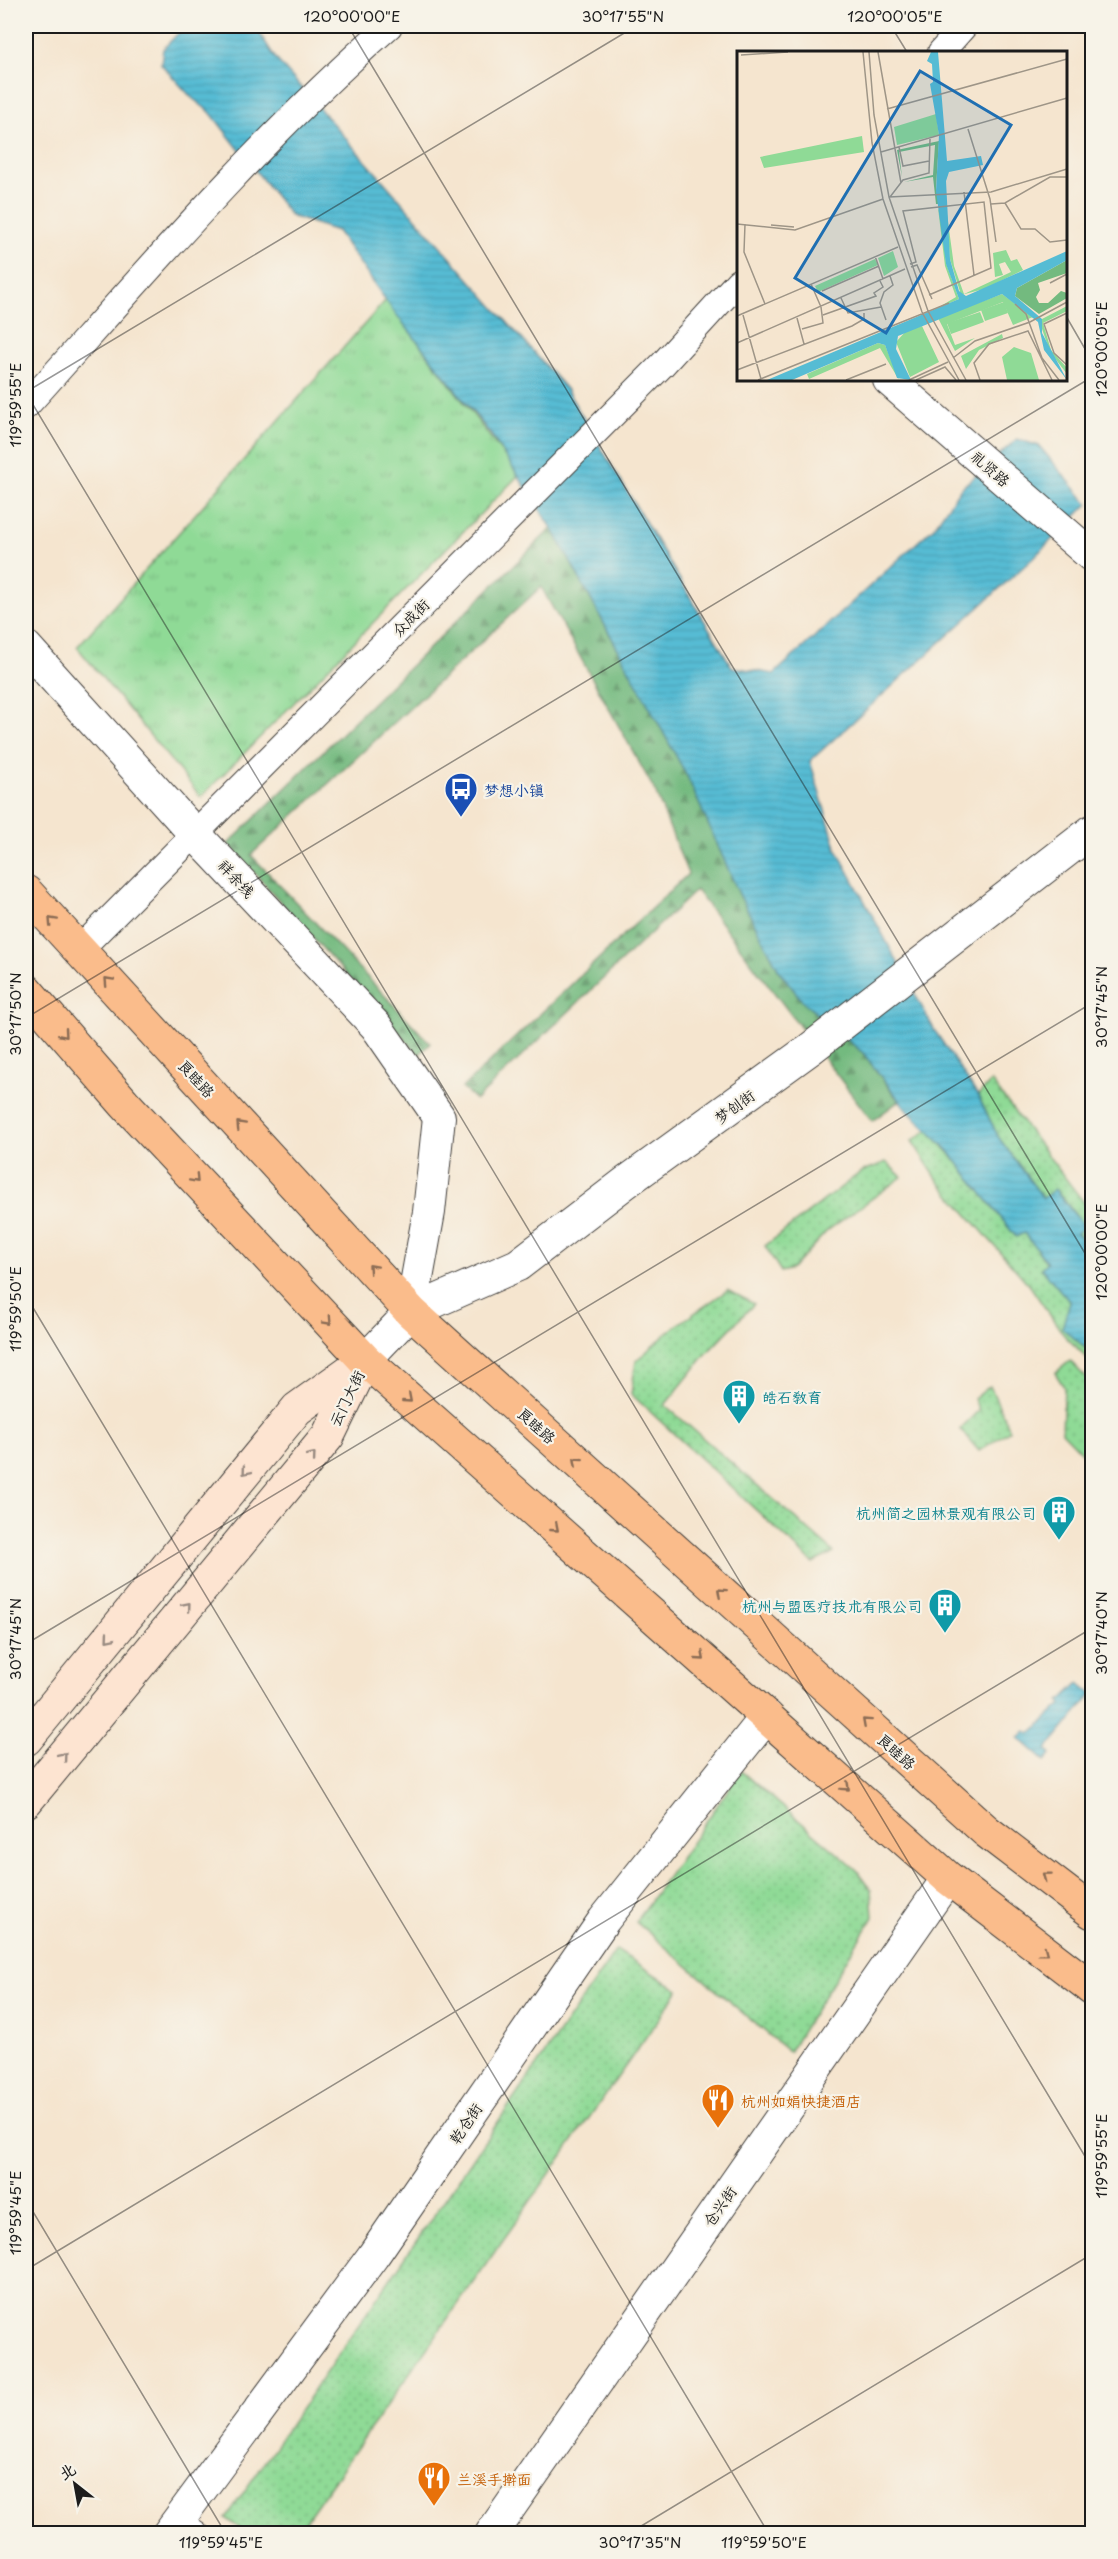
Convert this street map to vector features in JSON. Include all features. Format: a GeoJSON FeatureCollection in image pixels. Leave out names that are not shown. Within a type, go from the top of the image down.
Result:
{"type":"FeatureCollection","features":[{"type":"Feature","properties":{"kind":"main road","name":"良睦路"},"geometry":{"type":"LineString","coordinates":[[26,892],[411,1312],[986,1831],[1092,1912]]}},
{"type":"Feature","properties":{"kind":"main road"},"geometry":{"type":"LineString","coordinates":[[26,990],[125,1104],[364,1360],[948,1878],[1092,1988]]}},
{"type":"Feature","properties":{"kind":"main road","name":"云门大街"},"geometry":{"type":"LineString","coordinates":[[26,1739],[297,1409],[364,1360]]}},
{"type":"Feature","properties":{"kind":"main road","name":"云门大街"},"geometry":{"type":"LineString","coordinates":[[26,1801],[328,1436],[364,1360]]}},
{"type":"Feature","properties":{"kind":"street"},"geometry":{"type":"LineString","coordinates":[[26,406],[228,183],[310,97],[388,26]]}},
{"type":"Feature","properties":{"kind":"street"},"geometry":{"type":"LineString","coordinates":[[942,51],[964,26]]}},
{"type":"Feature","properties":{"kind":"street","name":"众成街"},"geometry":{"type":"LineString","coordinates":[[79,950],[662,365],[737,283]]}},
{"type":"Feature","properties":{"kind":"street","name":"礼贤路"},"geometry":{"type":"LineString","coordinates":[[890,381],[1092,556]]}},
{"type":"Feature","properties":{"kind":"street","name":"祥余线"},"geometry":{"type":"LineString","coordinates":[[26,647],[194,833],[376,1026],[439,1117],[429,1212],[411,1312]]}},
{"type":"Feature","properties":{"kind":"street","name":"梦创街"},"geometry":{"type":"LineString","coordinates":[[364,1360],[411,1312],[518,1265],[810,1049],[1092,831]]}},
{"type":"Feature","properties":{"kind":"street","name":"乾仓街"},"geometry":{"type":"LineString","coordinates":[[180,2529],[373,2256],[604,1920],[767,1716]]}},
{"type":"Feature","properties":{"kind":"street","name":"仓兴街"},"geometry":{"type":"LineString","coordinates":[[491,2534],[948,1878]]}},
{"type":"Feature","properties":{"kind":"green space"},"geometry":{"type":"Polygon","coordinates":[[[386,300],[519,475],[201,797],[77,647],[386,300]]]}},
{"type":"Feature","properties":{"kind":"green space"},"geometry":{"type":"Polygon","coordinates":[[[552,528],[687,776],[740,896],[780,972],[804,1003],[863,1053],[899,1101],[872,1121],[696,890],[476,1100],[462,1088],[688,874],[655,791],[541,587],[251,855],[430,1043],[419,1055],[228,844],[552,528]]]}},
{"type":"Feature","properties":{"kind":"green space"},"geometry":{"type":"Polygon","coordinates":[[[991,1081],[1092,1213],[1092,1250],[1077,1233],[1084,1226],[1056,1189],[1043,1198],[999,1138],[978,1096],[991,1081]]]}},
{"type":"Feature","properties":{"kind":"green space"},"geometry":{"type":"Polygon","coordinates":[[[928,1130],[953,1157],[1016,1237],[1024,1232],[1047,1263],[1041,1268],[1070,1302],[1062,1328],[1092,1353],[1092,1363],[1063,1334],[1030,1286],[939,1182],[912,1141],[928,1130]]]}},
{"type":"Feature","properties":{"kind":"green space"},"geometry":{"type":"Polygon","coordinates":[[[886,1162],[902,1177],[827,1231],[792,1269],[781,1272],[765,1246],[861,1172],[886,1162]]]}},
{"type":"Feature","properties":{"kind":"green space"},"geometry":{"type":"Polygon","coordinates":[[[728,1290],[754,1304],[707,1353],[665,1405],[834,1552],[813,1563],[631,1394],[636,1361],[673,1328],[728,1290]]]}},
{"type":"Feature","properties":{"kind":"green space"},"geometry":{"type":"Polygon","coordinates":[[[1070,1361],[1092,1384],[1092,1463],[1062,1432],[1064,1387],[1055,1373],[1070,1361]]]}},
{"type":"Feature","properties":{"kind":"green space"},"geometry":{"type":"Polygon","coordinates":[[[990,1386],[1010,1430],[979,1451],[960,1429],[979,1410],[974,1399],[990,1386]]]}},
{"type":"Feature","properties":{"kind":"green space"},"geometry":{"type":"Polygon","coordinates":[[[741,1771],[857,1870],[871,1889],[873,1917],[789,2052],[636,1922],[741,1771]]]}},
{"type":"Feature","properties":{"kind":"green space"},"geometry":{"type":"Polygon","coordinates":[[[616,1950],[679,1990],[297,2533],[246,2533],[226,2518],[616,1950]]]}},
{"type":"Feature","properties":{"kind":"water"},"geometry":{"type":"Polygon","coordinates":[[[181,26],[255,26],[276,59],[566,389],[732,667],[774,674],[934,527],[960,489],[1017,439],[1039,446],[1088,504],[1033,558],[810,761],[837,850],[935,1031],[978,1096],[999,1138],[1043,1198],[1055,1189],[1084,1227],[1077,1233],[1092,1250],[1092,1353],[1062,1328],[1070,1302],[1041,1268],[1047,1262],[1024,1233],[1016,1237],[947,1149],[907,1110],[863,1053],[804,1003],[780,972],[740,896],[687,776],[552,528],[492,436],[392,309],[337,231],[291,216],[210,112],[192,98],[161,64],[163,49],[183,28],[181,26]]]}},
{"type":"Feature","properties":{"kind":"water"},"geometry":{"type":"Polygon","coordinates":[[[1079,1683],[1092,1694],[1047,1749],[1051,1754],[1045,1761],[1019,1738],[1026,1731],[1030,1734],[1062,1704],[1060,1701],[1079,1683]]]}},
{"type":"Feature","properties":{"kind":"place","name":"梦想小镇"},"geometry":{"type":"Point","coordinates":[461,818]}},
{"type":"Feature","properties":{"kind":"place","name":"皓石教育"},"geometry":{"type":"Point","coordinates":[739,1425]}},
{"type":"Feature","properties":{"kind":"place","name":"杭州简之园林景观有限公司"},"geometry":{"type":"Point","coordinates":[1059,1541]}},
{"type":"Feature","properties":{"kind":"place","name":"杭州与盟医疗技术有限公司"},"geometry":{"type":"Point","coordinates":[945,1634]}},
{"type":"Feature","properties":{"kind":"place","name":"杭州如娟快捷酒店"},"geometry":{"type":"Point","coordinates":[718,2129]}},
{"type":"Feature","properties":{"kind":"place","name":"兰溪手擀面"},"geometry":{"type":"Point","coordinates":[434,2507]}}]}
